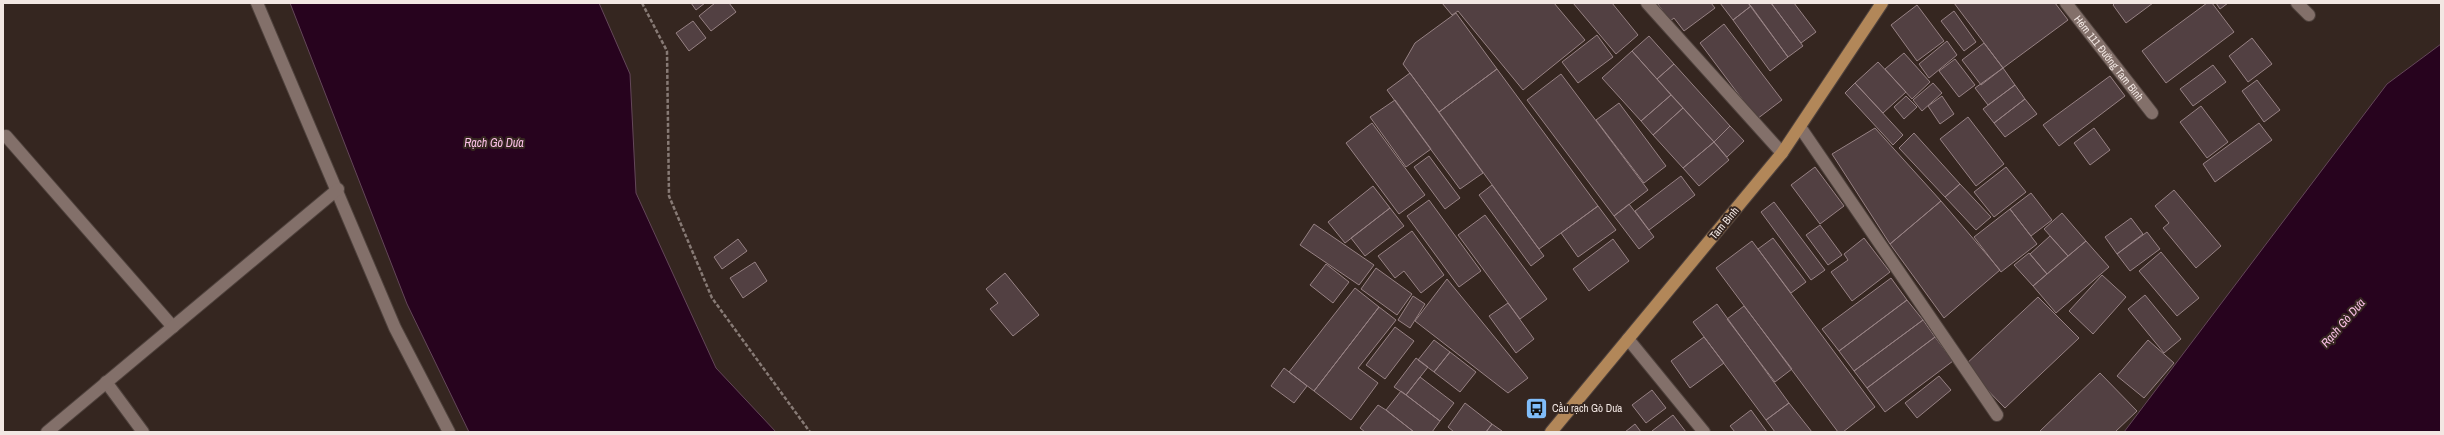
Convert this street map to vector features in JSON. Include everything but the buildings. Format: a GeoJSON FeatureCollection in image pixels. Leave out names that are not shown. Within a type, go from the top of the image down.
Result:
{"type":"FeatureCollection","features":[{"type":"Feature","properties":{"kind":"main road","name":"Tam Bình"},"geometry":{"type":"LineString","coordinates":[[1551,432],[1782,153],[1882,3]]}},
{"type":"Feature","properties":{"kind":"street"},"geometry":{"type":"LineString","coordinates":[[258,3],[338,189],[395,328],[449,432]]}},
{"type":"Feature","properties":{"kind":"street"},"geometry":{"type":"LineString","coordinates":[[1647,3],[1782,153]]}},
{"type":"Feature","properties":{"kind":"street","name":"Hẻm 111 Đường Tam Bình"},"geometry":{"type":"LineString","coordinates":[[2066,3],[2152,113]]}},
{"type":"Feature","properties":{"kind":"street"},"geometry":{"type":"LineString","coordinates":[[2297,3],[2309,15]]}},
{"type":"Feature","properties":{"kind":"street"},"geometry":{"type":"LineString","coordinates":[[1800,127],[1997,415]]}},
{"type":"Feature","properties":{"kind":"street"},"geometry":{"type":"LineString","coordinates":[[6,136],[173,327]]}},
{"type":"Feature","properties":{"kind":"street"},"geometry":{"type":"LineString","coordinates":[[47,432],[338,189]]}},
{"type":"Feature","properties":{"kind":"street"},"geometry":{"type":"LineString","coordinates":[[1628,339],[1704,432]]}},
{"type":"Feature","properties":{"kind":"street"},"geometry":{"type":"LineString","coordinates":[[106,382],[143,432]]}},
{"type":"Feature","properties":{"kind":"path"},"geometry":{"type":"LineString","coordinates":[[642,3],[667,51],[669,196],[712,298],[810,432]]}},
{"type":"Feature","properties":{"kind":"water","name":"Rạch Gò Dưa"},"geometry":{"type":"Polygon","coordinates":[[[290,3],[599,3],[630,74],[636,193],[716,368],[776,432],[469,432],[407,304],[290,3]]]}},
{"type":"Feature","properties":{"kind":"water","name":"Rạch Gò Dưa"},"geometry":{"type":"Polygon","coordinates":[[[2441,44],[2441,432],[2124,432],[2387,84],[2441,44]]]}},
{"type":"Feature","properties":{"kind":"place","name":"Cầu rạch Gò Dưa"},"geometry":{"type":"Point","coordinates":[1536,408]}}]}
